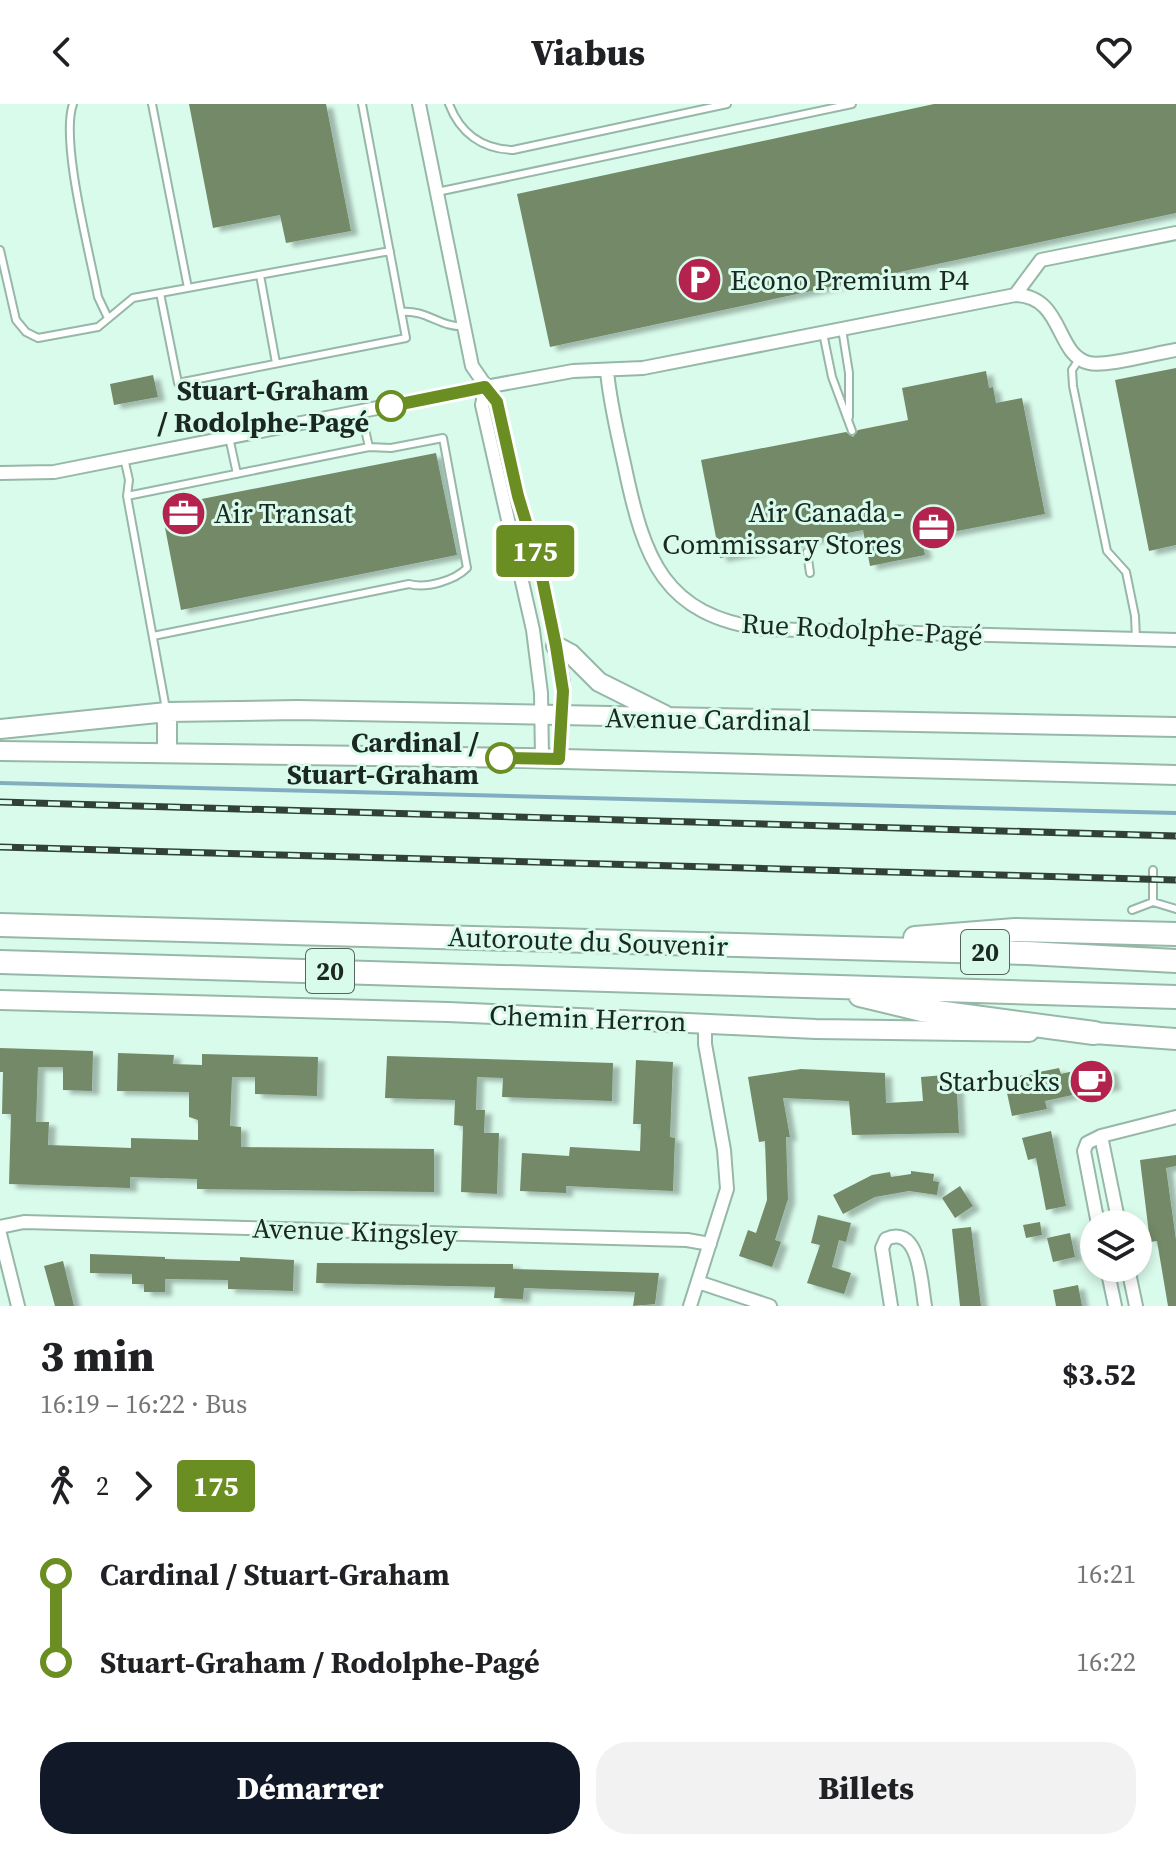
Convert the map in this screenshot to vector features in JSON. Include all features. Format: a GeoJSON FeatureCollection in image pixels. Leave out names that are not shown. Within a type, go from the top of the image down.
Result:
{"type":"FeatureCollection","features":[{"type":"Feature","properties":{"kind":"highway","name":"Autoroute du Souvenir"},"geometry":{"type":"LineString","coordinates":[[0,925],[1027,953],[1176,961]]}},
{"type":"Feature","properties":{"kind":"highway"},"geometry":{"type":"LineString","coordinates":[[794,947],[1015,930],[1176,934]]}},
{"type":"Feature","properties":{"kind":"highway","name":"Autoroute du Souvenir"},"geometry":{"type":"LineString","coordinates":[[0,962],[1176,997]]}},
{"type":"Feature","properties":{"kind":"highway"},"geometry":{"type":"LineString","coordinates":[[816,985],[922,1010],[1094,1033]]}},
{"type":"Feature","properties":{"kind":"main road"},"geometry":{"type":"LineString","coordinates":[[556,646],[571,654],[599,682],[671,718]]}},
{"type":"Feature","properties":{"kind":"main road","name":"Avenue Cardinal"},"geometry":{"type":"LineString","coordinates":[[0,729],[167,712],[336,710],[1176,727]]}},
{"type":"Feature","properties":{"kind":"main road"},"geometry":{"type":"LineString","coordinates":[[167,712],[167,752]]}},
{"type":"Feature","properties":{"kind":"main road","name":"Avenue Cardinal"},"geometry":{"type":"LineString","coordinates":[[0,751],[550,759],[1176,775]]}},
{"type":"Feature","properties":{"kind":"main road","name":"Chemin Herron"},"geometry":{"type":"LineString","coordinates":[[0,1000],[448,1012],[830,1029],[1094,1033],[1176,1039]]}},
{"type":"Feature","properties":{"kind":"street"},"geometry":{"type":"LineString","coordinates":[[419,104],[472,366],[497,402],[518,496],[542,577],[556,646],[563,682],[551,715],[550,759]]}},
{"type":"Feature","properties":{"kind":"street"},"geometry":{"type":"LineString","coordinates":[[1015,295],[1041,260],[1176,233]]}},
{"type":"Feature","properties":{"kind":"street"},"geometry":{"type":"LineString","coordinates":[[0,473],[54,472],[485,387],[573,371],[643,368],[1015,295],[1039,300],[1086,362],[1100,363],[1176,350]]}},
{"type":"Feature","properties":{"kind":"street","name":"Rue Rodolphe-Pagé"},"geometry":{"type":"LineString","coordinates":[[607,371],[611,406],[633,510],[645,544],[657,568],[673,589],[707,614],[734,624],[765,629],[1176,640]]}},
{"type":"Feature","properties":{"kind":"street"},"geometry":{"type":"LineString","coordinates":[[485,387],[482,405],[551,715],[550,759]]}},
{"type":"Feature","properties":{"kind":"street"},"geometry":{"type":"LineString","coordinates":[[690,1306],[725,1200],[727,1178],[705,1044],[705,1023]]}},
{"type":"Feature","properties":{"kind":"street"},"geometry":{"type":"LineString","coordinates":[[1095,1210],[1084,1151],[1087,1143],[1101,1136],[1176,1117]]}},
{"type":"Feature","properties":{"kind":"street"},"geometry":{"type":"LineString","coordinates":[[1101,1136],[1116,1210]]}},
{"type":"Feature","properties":{"kind":"street","name":"Avenue Kingsley"},"geometry":{"type":"LineString","coordinates":[[0,1227],[24,1222],[671,1239],[710,1244]]}},
{"type":"Feature","properties":{"kind":"street"},"geometry":{"type":"LineString","coordinates":[[0,1234],[18,1306]]}},
{"type":"Feature","properties":{"kind":"street"},"geometry":{"type":"LineString","coordinates":[[891,1306],[882,1248],[886,1239],[895,1235],[904,1236],[912,1244],[925,1306]]}},
{"type":"Feature","properties":{"kind":"street"},"geometry":{"type":"LineString","coordinates":[[698,1282],[770,1306]]}},
{"type":"Feature","properties":{"kind":"street"},"geometry":{"type":"LineString","coordinates":[[1110,1282],[1115,1306]]}},
{"type":"Feature","properties":{"kind":"street"},"geometry":{"type":"LineString","coordinates":[[1131,1282],[1136,1306]]}},
{"type":"Feature","properties":{"kind":"lane"},"geometry":{"type":"LineString","coordinates":[[73,104],[70,117],[71,156],[98,297],[108,318]]}},
{"type":"Feature","properties":{"kind":"lane"},"geometry":{"type":"LineString","coordinates":[[152,104],[188,288]]}},
{"type":"Feature","properties":{"kind":"lane"},"geometry":{"type":"LineString","coordinates":[[160,293],[178,383],[406,338],[362,104]]}},
{"type":"Feature","properties":{"kind":"lane"},"geometry":{"type":"LineString","coordinates":[[449,104],[462,128],[478,141],[513,150],[727,104]]}},
{"type":"Feature","properties":{"kind":"lane"},"geometry":{"type":"LineString","coordinates":[[436,192],[852,104]]}},
{"type":"Feature","properties":{"kind":"lane"},"geometry":{"type":"LineString","coordinates":[[0,250],[13,311],[26,332],[44,338],[98,327],[133,298],[390,251]]}},
{"type":"Feature","properties":{"kind":"lane"},"geometry":{"type":"LineString","coordinates":[[260,275],[276,363]]}},
{"type":"Feature","properties":{"kind":"lane"},"geometry":{"type":"LineString","coordinates":[[401,312],[418,311],[450,326],[463,326]]}},
{"type":"Feature","properties":{"kind":"lane"},"geometry":{"type":"LineString","coordinates":[[842,329],[849,373],[849,420]]}},
{"type":"Feature","properties":{"kind":"lane"},"geometry":{"type":"LineString","coordinates":[[823,333],[832,377],[852,431]]}},
{"type":"Feature","properties":{"kind":"lane"},"geometry":{"type":"LineString","coordinates":[[1080,358],[1072,370],[1073,386],[1107,551],[1126,572],[1135,616],[1136,639]]}},
{"type":"Feature","properties":{"kind":"lane"},"geometry":{"type":"LineString","coordinates":[[832,377],[849,373]]}},
{"type":"Feature","properties":{"kind":"lane"},"geometry":{"type":"LineString","coordinates":[[361,412],[369,447]]}},
{"type":"Feature","properties":{"kind":"lane"},"geometry":{"type":"LineString","coordinates":[[229,437],[237,474]]}},
{"type":"Feature","properties":{"kind":"lane"},"geometry":{"type":"LineString","coordinates":[[127,496],[369,447],[391,448],[443,438],[467,568],[458,577],[418,586],[409,584],[153,636]]}},
{"type":"Feature","properties":{"kind":"lane"},"geometry":{"type":"LineString","coordinates":[[124,458],[129,480],[127,496],[167,712]]}},
{"type":"Feature","properties":{"kind":"lane"},"geometry":{"type":"LineString","coordinates":[[807,552],[810,573]]}},
{"type":"Feature","properties":{"kind":"lane"},"geometry":{"type":"LineString","coordinates":[[1153,870],[1153,902]]}},
{"type":"Feature","properties":{"kind":"lane"},"geometry":{"type":"LineString","coordinates":[[1132,910],[1153,902],[1176,909]]}},
{"type":"Feature","properties":{"kind":"building"},"geometry":{"type":"Polygon","coordinates":[[[189,104],[326,104],[351,231],[286,243],[280,215],[213,228],[189,104]]]}},
{"type":"Feature","properties":{"kind":"building","name":"Econo Premium P4"},"geometry":{"type":"Polygon","coordinates":[[[934,104],[1176,104],[1176,213],[550,347],[517,194],[934,104]]]}},
{"type":"Feature","properties":{"kind":"building"},"geometry":{"type":"Polygon","coordinates":[[[1176,368],[1176,545],[1149,551],[1115,380],[1176,368]]]}},
{"type":"Feature","properties":{"kind":"building"},"geometry":{"type":"Polygon","coordinates":[[[986,371],[996,403],[1022,398],[1045,514],[921,538],[925,555],[870,566],[863,530],[720,558],[701,460],[846,432],[853,437],[858,430],[908,420],[902,388],[986,371]]]}},
{"type":"Feature","properties":{"kind":"building"},"geometry":{"type":"Polygon","coordinates":[[[153,375],[158,397],[114,405],[110,384],[153,375]]]}},
{"type":"Feature","properties":{"kind":"building"},"geometry":{"type":"Polygon","coordinates":[[[436,453],[457,555],[181,610],[161,507],[436,453]]]}},
{"type":"Feature","properties":{"kind":"building"},"geometry":{"type":"Polygon","coordinates":[[[0,1048],[93,1051],[92,1091],[63,1090],[63,1067],[38,1067],[36,1122],[49,1122],[48,1145],[131,1148],[131,1138],[198,1140],[198,1120],[189,1117],[189,1092],[117,1091],[118,1053],[174,1055],[173,1064],[202,1065],[202,1054],[318,1057],[317,1096],[255,1094],[255,1077],[232,1077],[230,1126],[241,1127],[241,1147],[434,1149],[434,1192],[197,1189],[197,1179],[130,1177],[130,1188],[9,1184],[11,1114],[2,1114],[0,1048]]]}},
{"type":"Feature","properties":{"kind":"building"},"geometry":{"type":"Polygon","coordinates":[[[387,1056],[613,1063],[612,1101],[502,1097],[503,1078],[477,1077],[476,1110],[485,1110],[484,1133],[499,1133],[497,1194],[461,1192],[463,1126],[454,1125],[455,1100],[385,1098],[387,1056]]]}},
{"type":"Feature","properties":{"kind":"building"},"geometry":{"type":"Polygon","coordinates":[[[636,1060],[673,1062],[670,1137],[675,1138],[673,1191],[566,1186],[566,1193],[520,1191],[522,1153],[569,1156],[570,1147],[640,1151],[641,1124],[633,1124],[636,1060]]]}},
{"type":"Feature","properties":{"kind":"building"},"geometry":{"type":"Polygon","coordinates":[[[1095,1066],[1096,1071],[1110,1068],[1114,1086],[1045,1101],[1047,1109],[1012,1116],[1004,1079],[1059,1068],[1061,1074],[1095,1066]]]}},
{"type":"Feature","properties":{"kind":"building"},"geometry":{"type":"Polygon","coordinates":[[[801,1069],[885,1073],[886,1103],[923,1101],[921,1077],[956,1074],[959,1133],[852,1135],[849,1101],[783,1098],[790,1137],[786,1137],[788,1199],[775,1240],[781,1242],[772,1267],[739,1256],[748,1230],[756,1233],[767,1200],[765,1141],[759,1142],[748,1077],[801,1069]]]}},
{"type":"Feature","properties":{"kind":"building"},"geometry":{"type":"Polygon","coordinates":[[[1051,1131],[1066,1206],[1046,1210],[1036,1158],[1028,1160],[1022,1138],[1051,1131]]]}},
{"type":"Feature","properties":{"kind":"building"},"geometry":{"type":"Polygon","coordinates":[[[1176,1155],[1176,1166],[1166,1168],[1176,1240],[1176,1306],[1168,1306],[1157,1241],[1152,1242],[1152,1210],[1146,1210],[1140,1160],[1176,1155]]]}},
{"type":"Feature","properties":{"kind":"building"},"geometry":{"type":"Polygon","coordinates":[[[911,1171],[934,1174],[933,1181],[939,1182],[937,1195],[909,1191],[875,1197],[843,1214],[833,1195],[872,1175],[890,1172],[891,1177],[911,1174],[911,1171]]]}},
{"type":"Feature","properties":{"kind":"building"},"geometry":{"type":"Polygon","coordinates":[[[960,1186],[973,1206],[955,1218],[942,1198],[960,1186]]]}},
{"type":"Feature","properties":{"kind":"building"},"geometry":{"type":"Polygon","coordinates":[[[818,1215],[851,1223],[846,1242],[839,1240],[832,1267],[851,1273],[844,1294],[807,1283],[820,1245],[811,1243],[818,1215]]]}},
{"type":"Feature","properties":{"kind":"building"},"geometry":{"type":"Polygon","coordinates":[[[1040,1222],[1042,1235],[1026,1238],[1023,1225],[1040,1222]]]}},
{"type":"Feature","properties":{"kind":"building"},"geometry":{"type":"Polygon","coordinates":[[[971,1227],[981,1306],[960,1306],[952,1229],[971,1227]]]}},
{"type":"Feature","properties":{"kind":"building"},"geometry":{"type":"Polygon","coordinates":[[[1070,1233],[1075,1257],[1053,1262],[1047,1238],[1070,1233]]]}},
{"type":"Feature","properties":{"kind":"building"},"geometry":{"type":"Polygon","coordinates":[[[90,1254],[165,1259],[240,1261],[240,1257],[294,1260],[293,1291],[228,1289],[228,1280],[165,1279],[165,1292],[144,1292],[144,1284],[132,1284],[132,1274],[90,1273],[90,1254]]]}},
{"type":"Feature","properties":{"kind":"building"},"geometry":{"type":"Polygon","coordinates":[[[63,1261],[74,1306],[55,1306],[44,1266],[63,1261]]]}},
{"type":"Feature","properties":{"kind":"building"},"geometry":{"type":"Polygon","coordinates":[[[317,1263],[513,1264],[513,1269],[659,1273],[655,1304],[633,1306],[635,1292],[524,1288],[523,1299],[494,1298],[495,1287],[316,1283],[317,1263]]]}},
{"type":"Feature","properties":{"kind":"building"},"geometry":{"type":"Polygon","coordinates":[[[1078,1285],[1082,1306],[1056,1306],[1053,1290],[1078,1285]]]}},
{"type":"Feature","properties":{"kind":"waterway"},"geometry":{"type":"LineString","coordinates":[[0,783],[1176,813]]}},
{"type":"Feature","properties":{"kind":"railway"},"geometry":{"type":"LineString","coordinates":[[0,802],[1176,836]]}},
{"type":"Feature","properties":{"kind":"railway"},"geometry":{"type":"LineString","coordinates":[[0,847],[1176,880]]}},
{"type":"Feature","properties":{"kind":"bus line","name":"175"},"geometry":{"type":"LineString","coordinates":[[391,406],[485,387],[497,402],[518,496],[537,554],[563,691],[559,759],[501,758]]}},
{"type":"Feature","properties":{"kind":"place","name":"Econo Premium P4"},"geometry":{"type":"Point","coordinates":[699,280]}},
{"type":"Feature","properties":{"kind":"place","name":"Stuart-Graham / Rodolphe-Pagé"},"geometry":{"type":"Point","coordinates":[391,406]}},
{"type":"Feature","properties":{"kind":"place","name":"Air Transat"},"geometry":{"type":"Point","coordinates":[183,513]}},
{"type":"Feature","properties":{"kind":"place","name":"Air Canada - Commissary Stores"},"geometry":{"type":"Point","coordinates":[933,528]}},
{"type":"Feature","properties":{"kind":"place","name":"Cardinal / Stuart-Graham"},"geometry":{"type":"Point","coordinates":[501,758]}},
{"type":"Feature","properties":{"kind":"place","name":"Starbucks"},"geometry":{"type":"Point","coordinates":[1091,1081]}}]}
